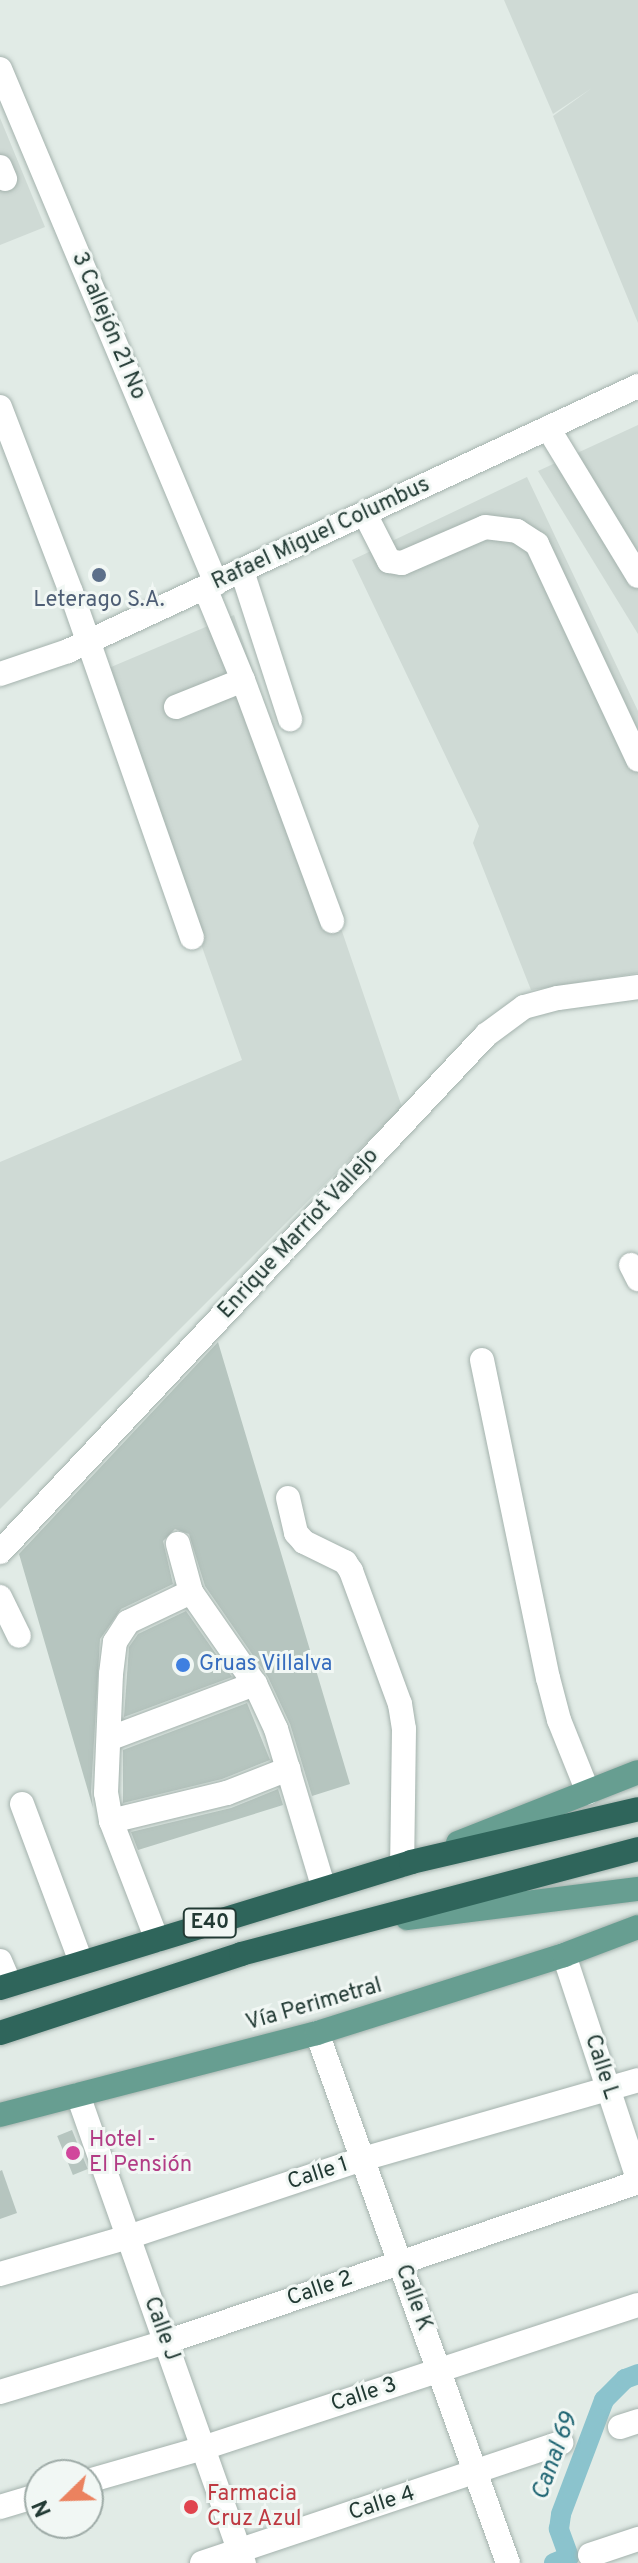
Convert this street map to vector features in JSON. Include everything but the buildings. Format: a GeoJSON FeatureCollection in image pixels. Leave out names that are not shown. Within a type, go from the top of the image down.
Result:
{"type":"FeatureCollection","features":[{"type":"Feature","properties":{"kind":"highway","name":"E40"},"geometry":{"type":"LineString","coordinates":[[5,1986],[406,1864],[638,1809]]}},
{"type":"Feature","properties":{"kind":"highway","name":"E40"},"geometry":{"type":"LineString","coordinates":[[0,2033],[241,1954],[638,1849]]}},
{"type":"Feature","properties":{"kind":"main road"},"geometry":{"type":"LineString","coordinates":[[406,1864],[638,1772]]}},
{"type":"Feature","properties":{"kind":"main road"},"geometry":{"type":"LineString","coordinates":[[345,1925],[638,1889]]}},
{"type":"Feature","properties":{"kind":"main road","name":"Vía Perimetral"},"geometry":{"type":"LineString","coordinates":[[0,2115],[317,2033],[564,1955],[638,1927]]}},
{"type":"Feature","properties":{"kind":"street","name":"3 Callejón 21 No"},"geometry":{"type":"LineString","coordinates":[[0,69],[211,585],[332,921]]}},
{"type":"Feature","properties":{"kind":"street","name":"Rafael Miguel Columbus"},"geometry":{"type":"LineString","coordinates":[[0,674],[88,642],[638,386]]}},
{"type":"Feature","properties":{"kind":"street"},"geometry":{"type":"LineString","coordinates":[[0,407],[88,642],[192,937]]}},
{"type":"Feature","properties":{"kind":"street"},"geometry":{"type":"LineString","coordinates":[[548,428],[638,576]]}},
{"type":"Feature","properties":{"kind":"street"},"geometry":{"type":"LineString","coordinates":[[365,514],[389,561],[402,563],[485,527],[517,531],[537,544],[638,760]]}},
{"type":"Feature","properties":{"kind":"street"},"geometry":{"type":"LineString","coordinates":[[242,571],[290,719]]}},
{"type":"Feature","properties":{"kind":"street"},"geometry":{"type":"LineString","coordinates":[[176,707],[243,680]]}},
{"type":"Feature","properties":{"kind":"street","name":"Enrique Marriot Vallejo"},"geometry":{"type":"LineString","coordinates":[[0,1552],[486,1035],[524,1007],[558,998],[638,987]]}},
{"type":"Feature","properties":{"kind":"street"},"geometry":{"type":"LineString","coordinates":[[482,1360],[548,1678],[559,1720],[588,1792]]}},
{"type":"Feature","properties":{"kind":"street"},"geometry":{"type":"LineString","coordinates":[[288,1498],[296,1533],[304,1542],[345,1562],[351,1571],[400,1704],[404,1729],[406,1864]]}},
{"type":"Feature","properties":{"kind":"street"},"geometry":{"type":"LineString","coordinates":[[178,1544],[191,1592],[255,1684],[276,1729],[324,1889]]}},
{"type":"Feature","properties":{"kind":"street"},"geometry":{"type":"LineString","coordinates":[[157,1940],[111,1821],[106,1793],[115,1642],[128,1622],[191,1592]]}},
{"type":"Feature","properties":{"kind":"street"},"geometry":{"type":"LineString","coordinates":[[0,1597],[19,1636]]}},
{"type":"Feature","properties":{"kind":"street"},"geometry":{"type":"LineString","coordinates":[[111,1738],[255,1684]]}},
{"type":"Feature","properties":{"kind":"street"},"geometry":{"type":"LineString","coordinates":[[111,1821],[227,1793],[288,1769]]}},
{"type":"Feature","properties":{"kind":"street"},"geometry":{"type":"LineString","coordinates":[[22,1804],[81,1962]]}},
{"type":"Feature","properties":{"kind":"street","name":"Calle L"},"geometry":{"type":"LineString","coordinates":[[564,1955],[638,2181]]}},
{"type":"Feature","properties":{"kind":"street"},"geometry":{"type":"LineString","coordinates":[[0,1961],[5,1986]]}},
{"type":"Feature","properties":{"kind":"street","name":"Calle K"},"geometry":{"type":"LineString","coordinates":[[317,2033],[508,2562]]}},
{"type":"Feature","properties":{"kind":"street","name":"Calle 1"},"geometry":{"type":"LineString","coordinates":[[0,2274],[128,2237],[363,2159],[608,2086],[638,2080]]}},
{"type":"Feature","properties":{"kind":"street","name":"Calle J"},"geometry":{"type":"LineString","coordinates":[[78,2095],[242,2557]]}},
{"type":"Feature","properties":{"kind":"street","name":"Calle 2"},"geometry":{"type":"LineString","coordinates":[[0,2392],[166,2342],[638,2181]]}},
{"type":"Feature","properties":{"kind":"street","name":"Calle 3"},"geometry":{"type":"LineString","coordinates":[[104,2476],[203,2448],[638,2305]]}},
{"type":"Feature","properties":{"kind":"street","name":"Calle 4"},"geometry":{"type":"LineString","coordinates":[[202,2563],[242,2557],[561,2443]]}},
{"type":"Feature","properties":{"kind":"street"},"geometry":{"type":"LineString","coordinates":[[0,2507],[24,2500]]}},
{"type":"Feature","properties":{"kind":"street"},"geometry":{"type":"LineString","coordinates":[[590,2555],[638,2539]]}},
{"type":"Feature","properties":{"kind":"shaded area"},"geometry":{"type":"Polygon","coordinates":[[[504,0],[638,0],[638,323],[553,116],[592,88],[553,114],[504,0]]]}},
{"type":"Feature","properties":{"kind":"shaded area"},"geometry":{"type":"Polygon","coordinates":[[[0,118],[45,227],[0,245],[0,118]]]}},
{"type":"Feature","properties":{"kind":"shaded area"},"geometry":{"type":"Polygon","coordinates":[[[638,425],[638,634],[538,471],[638,425]]]}},
{"type":"Feature","properties":{"kind":"shaded area"},"geometry":{"type":"Polygon","coordinates":[[[527,477],[638,711],[638,973],[531,990],[473,843],[479,826],[352,560],[527,477]]]}},
{"type":"Feature","properties":{"kind":"shaded area"},"geometry":{"type":"Polygon","coordinates":[[[234,615],[402,1107],[0,1509],[0,1162],[242,1060],[104,670],[234,615]]]}},
{"type":"Feature","properties":{"kind":"waterway","name":"Canal 69"},"geometry":{"type":"LineString","coordinates":[[554,2563],[569,2557],[559,2529],[561,2514],[604,2400],[625,2379],[638,2374]]}},
{"type":"Feature","properties":{"kind":"place","name":"Leterago S.A."},"geometry":{"type":"Point","coordinates":[99,575]}},
{"type":"Feature","properties":{"kind":"place","name":"Gruas Villalva"},"geometry":{"type":"Point","coordinates":[183,1665]}},
{"type":"Feature","properties":{"kind":"place","name":"Hotel - El Pensión"},"geometry":{"type":"Point","coordinates":[73,2153]}},
{"type":"Feature","properties":{"kind":"place","name":"Farmacia Cruz Azul"},"geometry":{"type":"Point","coordinates":[191,2507]}}]}
